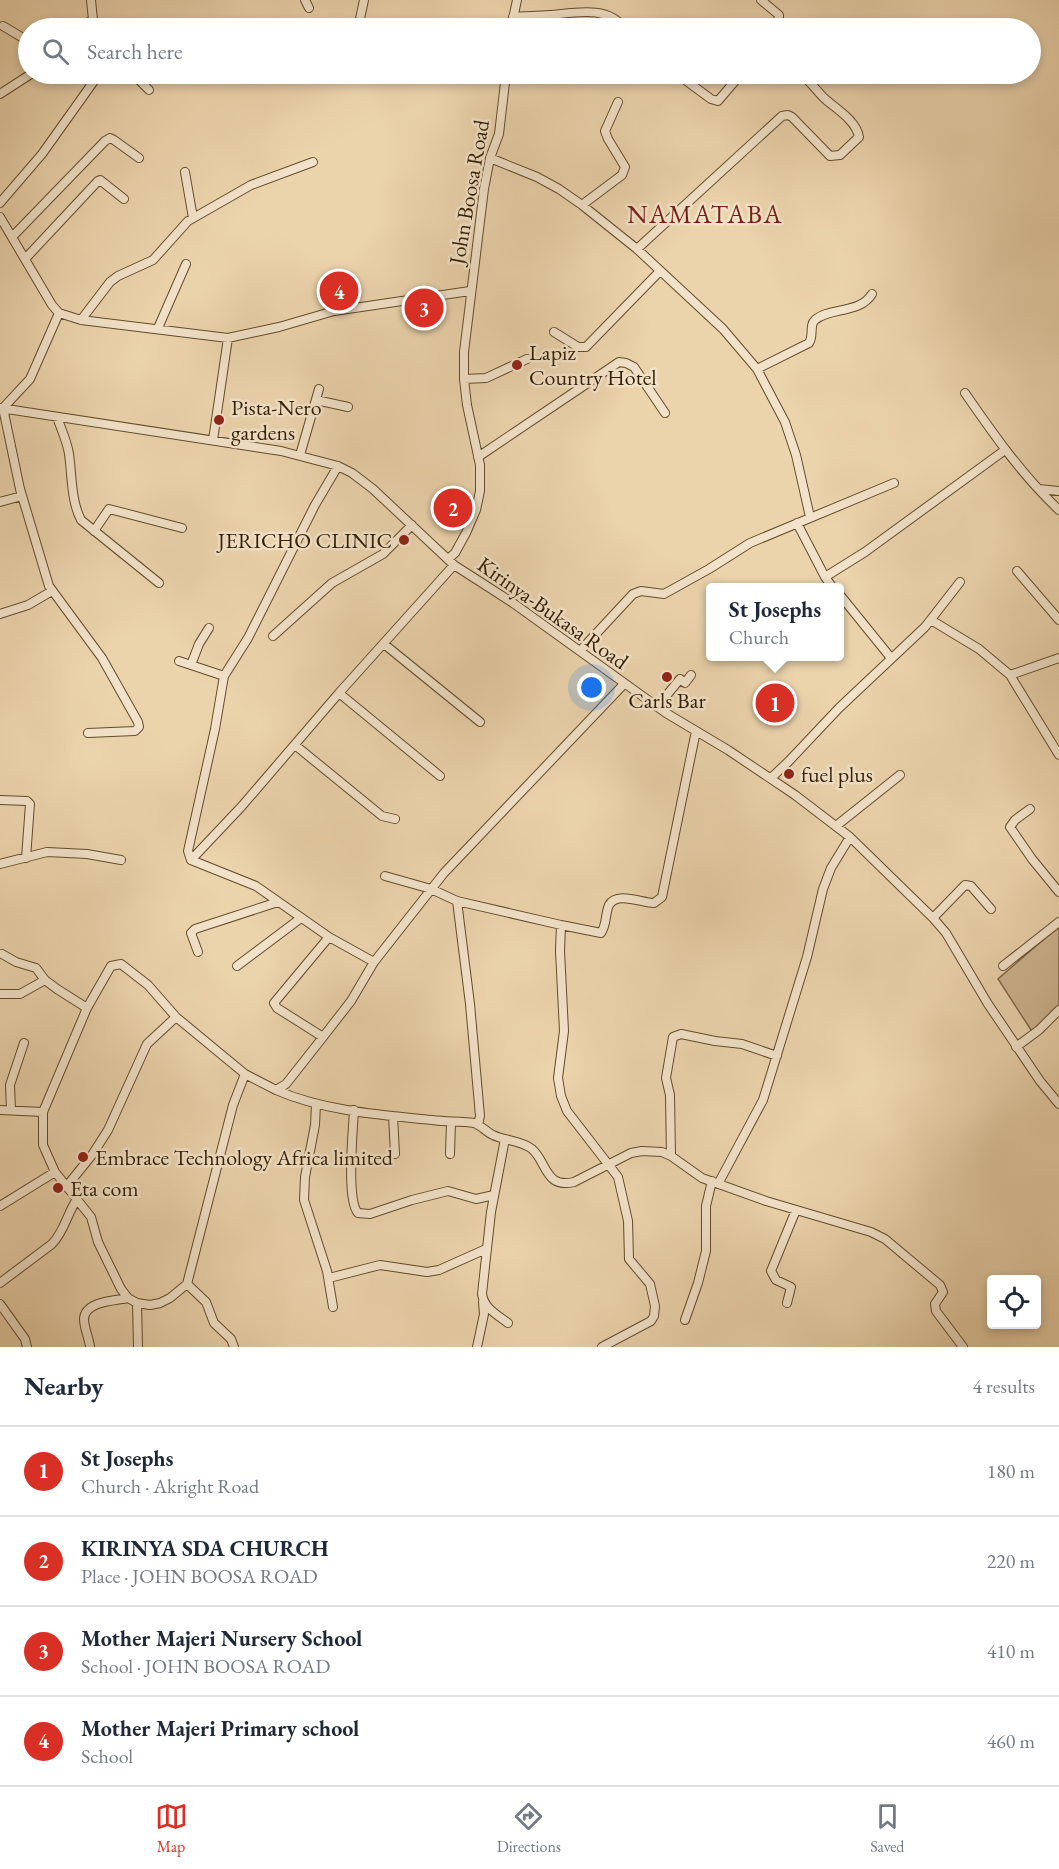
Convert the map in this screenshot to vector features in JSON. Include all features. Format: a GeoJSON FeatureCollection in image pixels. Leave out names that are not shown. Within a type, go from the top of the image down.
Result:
{"type":"FeatureCollection","features":[{"type":"Feature","properties":{"kind":"street"},"geometry":{"type":"LineString","coordinates":[[91,0],[93,18]]}},
{"type":"Feature","properties":{"kind":"street"},"geometry":{"type":"LineString","coordinates":[[360,18],[364,0]]}},
{"type":"Feature","properties":{"kind":"street"},"geometry":{"type":"LineString","coordinates":[[517,0],[513,17],[579,12],[612,18]]}},
{"type":"Feature","properties":{"kind":"street"},"geometry":{"type":"LineString","coordinates":[[761,0],[779,15],[779,18]]}},
{"type":"Feature","properties":{"kind":"street"},"geometry":{"type":"LineString","coordinates":[[3,27],[18,35]]}},
{"type":"Feature","properties":{"kind":"street"},"geometry":{"type":"LineString","coordinates":[[0,94],[18,82]]}},
{"type":"Feature","properties":{"kind":"street"},"geometry":{"type":"LineString","coordinates":[[0,203],[42,154],[92,84]]}},
{"type":"Feature","properties":{"kind":"street"},"geometry":{"type":"LineString","coordinates":[[143,84],[149,90]]}},
{"type":"Feature","properties":{"kind":"street","name":"John Boosa Road"},"geometry":{"type":"LineString","coordinates":[[450,561],[476,510],[481,485],[464,379],[464,352],[484,189],[490,158],[499,134],[505,84]]}},
{"type":"Feature","properties":{"kind":"street"},"geometry":{"type":"LineString","coordinates":[[691,84],[718,102],[733,84]]}},
{"type":"Feature","properties":{"kind":"street"},"geometry":{"type":"LineString","coordinates":[[637,249],[782,116],[792,117],[830,156],[840,155],[859,137],[850,120],[811,84]]}},
{"type":"Feature","properties":{"kind":"street"},"geometry":{"type":"LineString","coordinates":[[582,205],[622,175],[625,167],[605,131],[618,102]]}},
{"type":"Feature","properties":{"kind":"street"},"geometry":{"type":"LineString","coordinates":[[12,237],[105,141],[110,138],[139,158]]}},
{"type":"Feature","properties":{"kind":"street"},"geometry":{"type":"LineString","coordinates":[[490,158],[544,181],[582,205],[637,249],[723,329],[757,369],[785,422],[796,455],[810,517]]}},
{"type":"Feature","properties":{"kind":"street"},"geometry":{"type":"LineString","coordinates":[[81,320],[110,282],[153,260],[183,225],[193,218],[251,185],[313,162]]}},
{"type":"Feature","properties":{"kind":"street"},"geometry":{"type":"LineString","coordinates":[[185,172],[193,218]]}},
{"type":"Feature","properties":{"kind":"street"},"geometry":{"type":"LineString","coordinates":[[24,259],[98,181],[100,180],[124,199]]}},
{"type":"Feature","properties":{"kind":"street"},"geometry":{"type":"LineString","coordinates":[[0,217],[52,305],[59,313],[81,320],[228,338],[279,327],[334,311],[470,291]]}},
{"type":"Feature","properties":{"kind":"street","name":"John Boosa Road"},"geometry":{"type":"LineString","coordinates":[[450,561],[477,495],[476,461],[460,390],[472,249]]}},
{"type":"Feature","properties":{"kind":"street"},"geometry":{"type":"LineString","coordinates":[[158,328],[186,264]]}},
{"type":"Feature","properties":{"kind":"street"},"geometry":{"type":"LineString","coordinates":[[554,332],[578,347],[586,347],[660,271]]}},
{"type":"Feature","properties":{"kind":"street"},"geometry":{"type":"LineString","coordinates":[[757,369],[809,343],[812,339],[812,326],[816,319],[865,303],[872,294]]}},
{"type":"Feature","properties":{"kind":"street"},"geometry":{"type":"LineString","coordinates":[[59,313],[30,379],[2,408],[22,496],[46,580],[102,658],[139,727],[135,730],[88,733]]}},
{"type":"Feature","properties":{"kind":"street"},"geometry":{"type":"LineString","coordinates":[[213,440],[228,338]]}},
{"type":"Feature","properties":{"kind":"street"},"geometry":{"type":"LineString","coordinates":[[464,379],[486,378],[527,359]]}},
{"type":"Feature","properties":{"kind":"street"},"geometry":{"type":"LineString","coordinates":[[478,457],[620,362],[634,368],[664,413]]}},
{"type":"Feature","properties":{"kind":"street"},"geometry":{"type":"LineString","coordinates":[[300,455],[319,388]]}},
{"type":"Feature","properties":{"kind":"street"},"geometry":{"type":"LineString","coordinates":[[965,393],[1005,450],[1059,510]]}},
{"type":"Feature","properties":{"kind":"street"},"geometry":{"type":"LineString","coordinates":[[316,400],[348,407]]}},
{"type":"Feature","properties":{"kind":"street","name":"Kirinya-Bukasa Road"},"geometry":{"type":"LineString","coordinates":[[2,408],[300,455],[335,464],[364,482],[450,561],[513,603],[657,707],[771,778],[850,837],[933,918],[951,941],[1016,1047],[1059,1104]]}},
{"type":"Feature","properties":{"kind":"street"},"geometry":{"type":"LineString","coordinates":[[57,417],[68,450],[78,514],[81,520],[159,583]]}},
{"type":"Feature","properties":{"kind":"street"},"geometry":{"type":"LineString","coordinates":[[825,577],[865,552],[1005,450]]}},
{"type":"Feature","properties":{"kind":"street"},"geometry":{"type":"LineString","coordinates":[[335,464],[248,638],[224,672],[209,760],[188,851],[191,860],[256,886],[329,937],[374,962]]}},
{"type":"Feature","properties":{"kind":"street"},"geometry":{"type":"LineString","coordinates":[[580,651],[633,594],[641,591],[664,594],[750,543],[894,483]]}},
{"type":"Feature","properties":{"kind":"street"},"geometry":{"type":"LineString","coordinates":[[1039,489],[1059,491]]}},
{"type":"Feature","properties":{"kind":"street"},"geometry":{"type":"LineString","coordinates":[[0,502],[22,496]]}},
{"type":"Feature","properties":{"kind":"street"},"geometry":{"type":"LineString","coordinates":[[94,531],[109,508],[182,528]]}},
{"type":"Feature","properties":{"kind":"street"},"geometry":{"type":"LineString","coordinates":[[797,523],[829,583]]}},
{"type":"Feature","properties":{"kind":"street"},"geometry":{"type":"LineString","coordinates":[[273,636],[332,583],[383,554],[411,525]]}},
{"type":"Feature","properties":{"kind":"street"},"geometry":{"type":"LineString","coordinates":[[191,860],[384,644],[450,561]]}},
{"type":"Feature","properties":{"kind":"street"},"geometry":{"type":"LineString","coordinates":[[277,759],[450,561]]}},
{"type":"Feature","properties":{"kind":"street"},"geometry":{"type":"LineString","coordinates":[[1017,571],[1059,620]]}},
{"type":"Feature","properties":{"kind":"street"},"geometry":{"type":"LineString","coordinates":[[771,778],[931,620],[940,605],[960,582]]}},
{"type":"Feature","properties":{"kind":"street"},"geometry":{"type":"LineString","coordinates":[[0,614],[28,605],[52,591]]}},
{"type":"Feature","properties":{"kind":"street"},"geometry":{"type":"LineString","coordinates":[[844,600],[891,658]]}},
{"type":"Feature","properties":{"kind":"street"},"geometry":{"type":"LineString","coordinates":[[931,620],[979,649],[1010,675],[1059,755]]}},
{"type":"Feature","properties":{"kind":"street"},"geometry":{"type":"LineString","coordinates":[[191,665],[199,644],[209,628]]}},
{"type":"Feature","properties":{"kind":"street"},"geometry":{"type":"LineString","coordinates":[[384,644],[480,722]]}},
{"type":"Feature","properties":{"kind":"street"},"geometry":{"type":"LineString","coordinates":[[1010,675],[1059,658]]}},
{"type":"Feature","properties":{"kind":"street"},"geometry":{"type":"LineString","coordinates":[[179,661],[224,672]]}},
{"type":"Feature","properties":{"kind":"street"},"geometry":{"type":"LineString","coordinates":[[657,707],[680,679],[685,683],[691,675]]}},
{"type":"Feature","properties":{"kind":"street"},"geometry":{"type":"LineString","coordinates":[[276,1090],[286,1084],[351,1001],[374,962],[431,889],[624,684]]}},
{"type":"Feature","properties":{"kind":"street"},"geometry":{"type":"LineString","coordinates":[[339,693],[440,776]]}},
{"type":"Feature","properties":{"kind":"street"},"geometry":{"type":"LineString","coordinates":[[385,876],[431,889],[457,901],[598,933],[603,930],[609,906],[613,901],[622,898],[654,903],[662,897],[696,731]]}},
{"type":"Feature","properties":{"kind":"street"},"geometry":{"type":"LineString","coordinates":[[295,745],[382,816],[395,819]]}},
{"type":"Feature","properties":{"kind":"street"},"geometry":{"type":"LineString","coordinates":[[836,826],[900,775]]}},
{"type":"Feature","properties":{"kind":"street"},"geometry":{"type":"LineString","coordinates":[[0,800],[27,801],[30,804],[26,858]]}},
{"type":"Feature","properties":{"kind":"street"},"geometry":{"type":"LineString","coordinates":[[1030,809],[1015,820],[1010,827],[1042,873],[1059,892]]}},
{"type":"Feature","properties":{"kind":"street"},"geometry":{"type":"LineString","coordinates":[[685,1320],[706,1251],[706,1206],[715,1182],[763,1100],[807,957],[823,889],[831,868],[850,837]]}},
{"type":"Feature","properties":{"kind":"street"},"geometry":{"type":"LineString","coordinates":[[0,864],[47,852],[87,854],[121,860]]}},
{"type":"Feature","properties":{"kind":"street"},"geometry":{"type":"LineString","coordinates":[[933,918],[965,885],[971,886],[991,909]]}},
{"type":"Feature","properties":{"kind":"street"},"geometry":{"type":"LineString","coordinates":[[457,901],[470,1004],[480,1116],[478,1125]]}},
{"type":"Feature","properties":{"kind":"street"},"geometry":{"type":"LineString","coordinates":[[198,952],[191,933],[195,929],[278,902]]}},
{"type":"Feature","properties":{"kind":"street"},"geometry":{"type":"LineString","coordinates":[[237,966],[301,918]]}},
{"type":"Feature","properties":{"kind":"street"},"geometry":{"type":"LineString","coordinates":[[1003,966],[1059,922]]}},
{"type":"Feature","properties":{"kind":"street"},"geometry":{"type":"LineString","coordinates":[[561,926],[564,1031],[559,1086],[563,1103],[610,1164],[620,1182],[627,1215],[629,1259],[650,1284],[655,1312],[651,1321],[602,1347]]}},
{"type":"Feature","properties":{"kind":"street"},"geometry":{"type":"LineString","coordinates":[[323,1037],[277,1008],[274,1003],[329,937]]}},
{"type":"Feature","properties":{"kind":"street"},"geometry":{"type":"LineString","coordinates":[[2,954],[16,962],[36,968],[45,980],[87,1008]]}},
{"type":"Feature","properties":{"kind":"street"},"geometry":{"type":"LineString","coordinates":[[246,1074],[233,1105],[188,1284],[160,1303],[137,1304],[121,1289],[98,1242],[91,1217],[55,1172],[48,1160],[44,1145],[43,1112],[87,1008],[111,966],[121,964],[148,985],[176,1017],[246,1074],[302,1101],[393,1116],[478,1125],[494,1136],[530,1147],[546,1173],[556,1181],[565,1184],[631,1153],[662,1152],[671,1156],[694,1174],[715,1182],[796,1210],[857,1226],[885,1239],[940,1285],[942,1292],[935,1304],[936,1311],[963,1347]]}},
{"type":"Feature","properties":{"kind":"street"},"geometry":{"type":"LineString","coordinates":[[0,994],[20,993],[45,980]]}},
{"type":"Feature","properties":{"kind":"street"},"geometry":{"type":"LineString","coordinates":[[1016,1047],[1039,1030],[1059,1010]]}},
{"type":"Feature","properties":{"kind":"street"},"geometry":{"type":"LineString","coordinates":[[66,1187],[92,1155],[108,1130],[147,1044],[176,1017]]}},
{"type":"Feature","properties":{"kind":"street"},"geometry":{"type":"LineString","coordinates":[[671,1156],[670,1095],[666,1078],[673,1037],[681,1034],[742,1044],[777,1056]]}},
{"type":"Feature","properties":{"kind":"street"},"geometry":{"type":"LineString","coordinates":[[10,1110],[9,1084],[24,1043]]}},
{"type":"Feature","properties":{"kind":"street"},"geometry":{"type":"LineString","coordinates":[[316,1104],[315,1125],[305,1176],[304,1200],[328,1278],[333,1307]]}},
{"type":"Feature","properties":{"kind":"street"},"geometry":{"type":"LineString","coordinates":[[0,1110],[43,1112]]}},
{"type":"Feature","properties":{"kind":"street"},"geometry":{"type":"LineString","coordinates":[[354,1110],[350,1171],[352,1203],[358,1214],[370,1214],[448,1191],[476,1199],[494,1195]]}},
{"type":"Feature","properties":{"kind":"street"},"geometry":{"type":"LineString","coordinates":[[393,1116],[395,1154]]}},
{"type":"Feature","properties":{"kind":"street"},"geometry":{"type":"LineString","coordinates":[[450,1154],[451,1122]]}},
{"type":"Feature","properties":{"kind":"street"},"geometry":{"type":"LineString","coordinates":[[477,1347],[484,1314],[482,1285],[486,1249],[505,1139]]}},
{"type":"Feature","properties":{"kind":"street"},"geometry":{"type":"LineString","coordinates":[[0,1206],[55,1172]]}},
{"type":"Feature","properties":{"kind":"street"},"geometry":{"type":"LineString","coordinates":[[0,1283],[58,1238],[69,1210],[77,1200]]}},
{"type":"Feature","properties":{"kind":"street"},"geometry":{"type":"LineString","coordinates":[[787,1303],[791,1287],[776,1280],[771,1271],[796,1210]]}},
{"type":"Feature","properties":{"kind":"street"},"geometry":{"type":"LineString","coordinates":[[328,1278],[380,1265],[427,1272],[439,1270],[486,1249]]}},
{"type":"Feature","properties":{"kind":"street"},"geometry":{"type":"LineString","coordinates":[[188,1284],[206,1302],[217,1327],[231,1339],[234,1347]]}},
{"type":"Feature","properties":{"kind":"street"},"geometry":{"type":"LineString","coordinates":[[90,1347],[84,1317],[89,1308],[94,1304],[128,1298]]}},
{"type":"Feature","properties":{"kind":"street"},"geometry":{"type":"LineString","coordinates":[[483,1302],[492,1312],[508,1323]]}},
{"type":"Feature","properties":{"kind":"street"},"geometry":{"type":"LineString","coordinates":[[0,1304],[25,1339],[27,1347]]}},
{"type":"Feature","properties":{"kind":"street"},"geometry":{"type":"LineString","coordinates":[[137,1304],[138,1347]]}},
{"type":"Feature","properties":{"kind":"shaded area"},"geometry":{"type":"Polygon","coordinates":[[[1059,926],[1059,1010],[1033,1033],[998,979],[1059,926]]]}},
{"type":"Feature","properties":{"kind":"place","name":"Mother Majeri Primary school"},"geometry":{"type":"Point","coordinates":[339,291]}},
{"type":"Feature","properties":{"kind":"place","name":"Mother Majeri Nursery School"},"geometry":{"type":"Point","coordinates":[424,308]}},
{"type":"Feature","properties":{"kind":"place","name":"Lapiz Country Hotel"},"geometry":{"type":"Point","coordinates":[517,365]}},
{"type":"Feature","properties":{"kind":"place","name":"Pista-Nero gardens"},"geometry":{"type":"Point","coordinates":[219,420]}},
{"type":"Feature","properties":{"kind":"place","name":"KIRINYA SDA CHURCH"},"geometry":{"type":"Point","coordinates":[453,508]}},
{"type":"Feature","properties":{"kind":"place","name":"JERICHO CLINIC"},"geometry":{"type":"Point","coordinates":[404,540]}},
{"type":"Feature","properties":{"kind":"place","name":"Carls Bar"},"geometry":{"type":"Point","coordinates":[667,677]}},
{"type":"Feature","properties":{"kind":"place","name":"St Josephs"},"geometry":{"type":"Point","coordinates":[775,703]}},
{"type":"Feature","properties":{"kind":"place","name":"fuel plus"},"geometry":{"type":"Point","coordinates":[789,774]}},
{"type":"Feature","properties":{"kind":"place","name":"Embrace Technology Africa limited"},"geometry":{"type":"Point","coordinates":[83,1157]}},
{"type":"Feature","properties":{"kind":"place","name":"Eta com"},"geometry":{"type":"Point","coordinates":[58,1188]}},
{"type":"Feature","properties":{"kind":"district","name":"NAMATABA"},"geometry":{"type":"Point","coordinates":[705,214]}}]}
